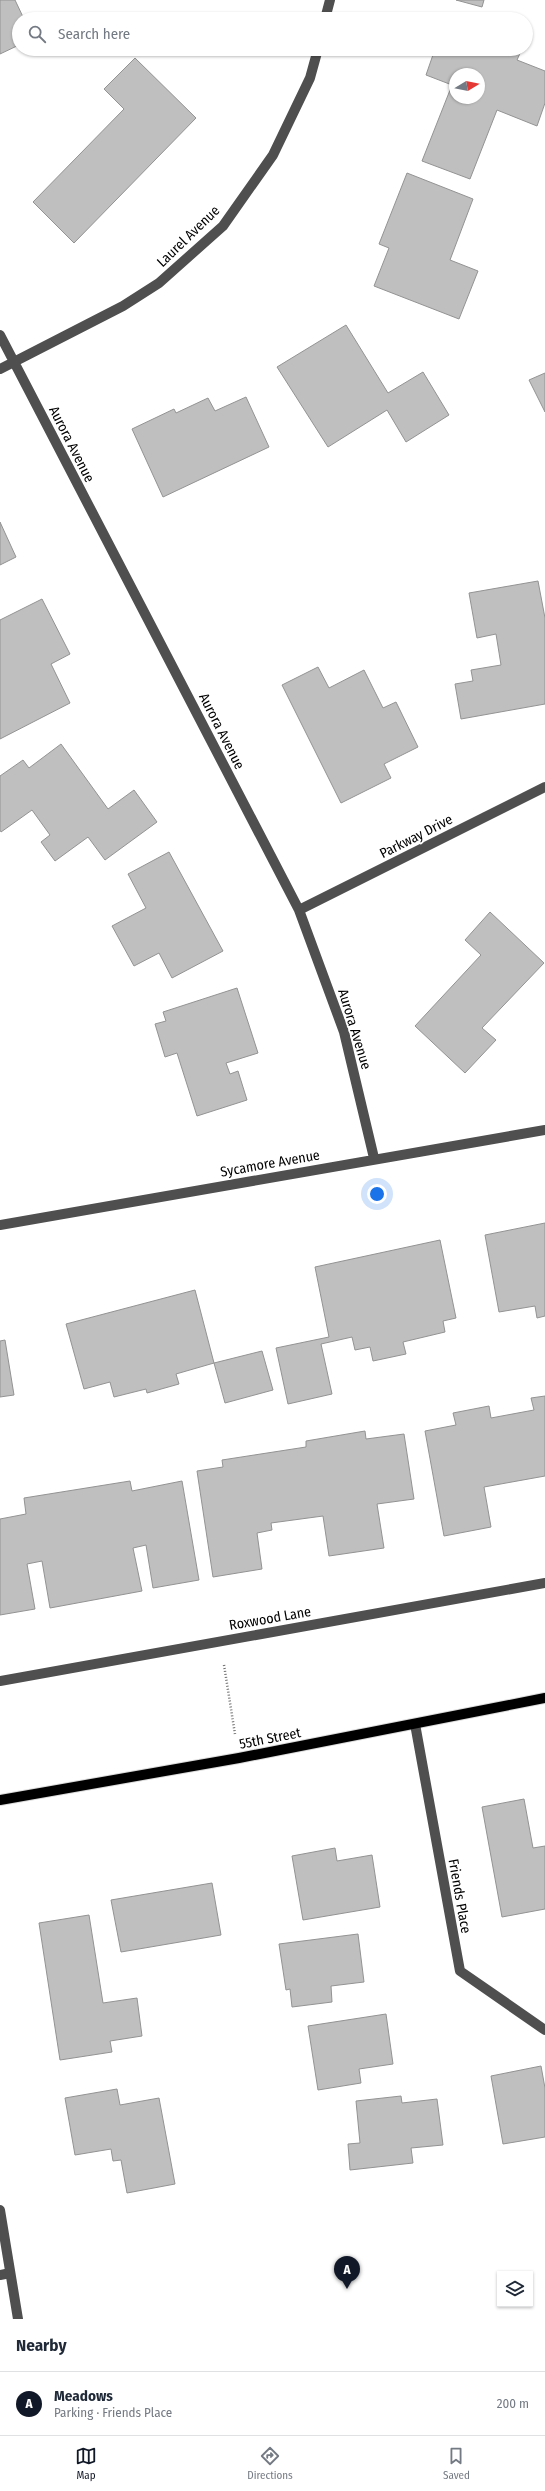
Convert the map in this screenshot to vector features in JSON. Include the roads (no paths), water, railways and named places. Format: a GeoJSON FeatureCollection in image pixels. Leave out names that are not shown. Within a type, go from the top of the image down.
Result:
{"type":"FeatureCollection","features":[{"type":"Feature","properties":{"kind":"main road","name":"55th Street"},"geometry":{"type":"LineString","coordinates":[[0,1800],[239,1758],[545,1698]]}},
{"type":"Feature","properties":{"kind":"street"},"geometry":{"type":"LineString","coordinates":[[327,12],[330,0]]}},
{"type":"Feature","properties":{"kind":"street","name":"Laurel Avenue"},"geometry":{"type":"LineString","coordinates":[[0,369],[123,306],[159,283],[224,226],[273,156],[310,78],[316,56]]}},
{"type":"Feature","properties":{"kind":"street","name":"Aurora Avenue"},"geometry":{"type":"LineString","coordinates":[[0,335],[299,910],[344,1032],[374,1158]]}},
{"type":"Feature","properties":{"kind":"street","name":"Parkway Drive"},"geometry":{"type":"LineString","coordinates":[[299,910],[545,787]]}},
{"type":"Feature","properties":{"kind":"street","name":"Sycamore Avenue"},"geometry":{"type":"LineString","coordinates":[[0,1225],[374,1158],[545,1130]]}},
{"type":"Feature","properties":{"kind":"street","name":"Roxwood Lane"},"geometry":{"type":"LineString","coordinates":[[0,1680],[545,1583]]}},
{"type":"Feature","properties":{"kind":"street","name":"Friends Place"},"geometry":{"type":"LineString","coordinates":[[415,1724],[460,1971],[545,2030]]}},
{"type":"Feature","properties":{"kind":"street"},"geometry":{"type":"LineString","coordinates":[[0,2210],[5,2274],[18,2319]]}},
{"type":"Feature","properties":{"kind":"place","name":"Meadows"},"geometry":{"type":"Point","coordinates":[347,2289]}}]}
